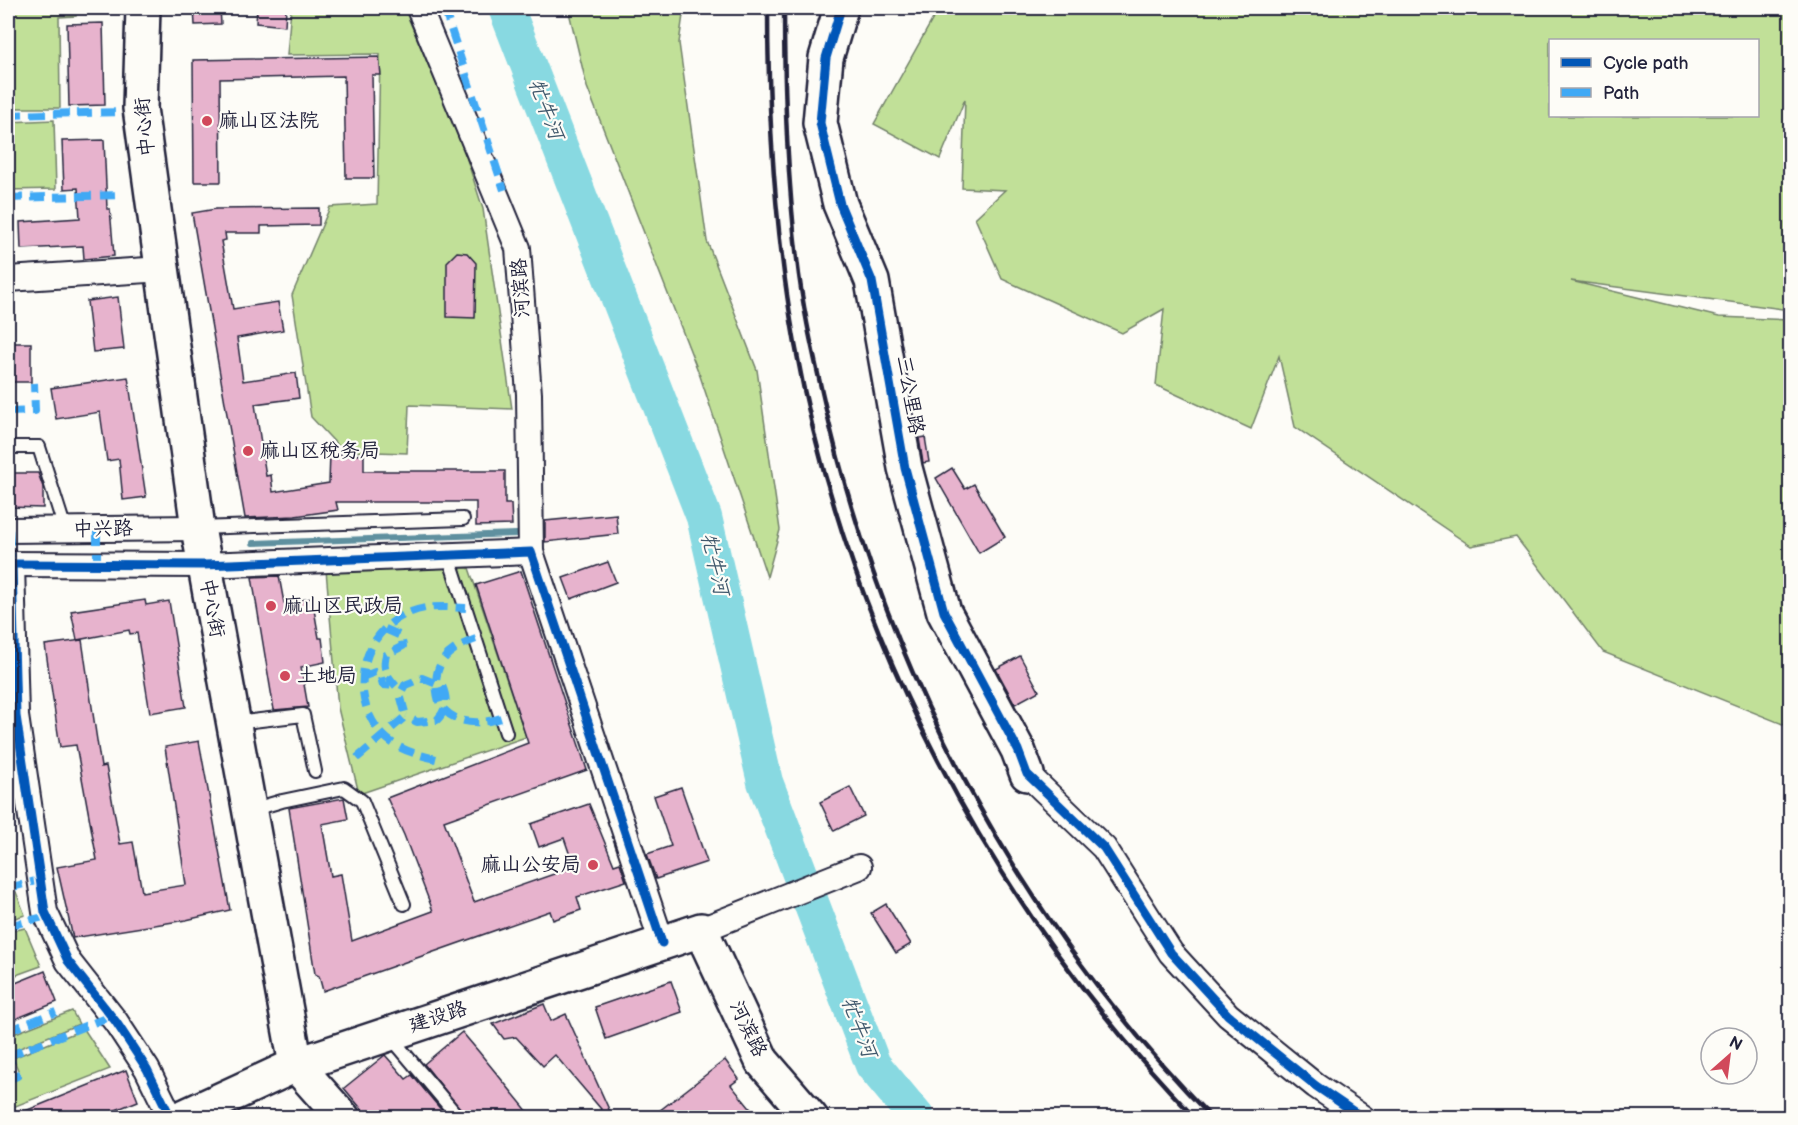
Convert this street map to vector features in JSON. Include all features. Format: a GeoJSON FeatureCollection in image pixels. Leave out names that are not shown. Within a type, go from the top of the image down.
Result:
{"type":"FeatureCollection","features":[{"type":"Feature","properties":{"kind":"main road","name":"中心街"},"geometry":{"type":"LineString","coordinates":[[143,8],[140,108],[198,528],[296,1065]]}},
{"type":"Feature","properties":{"kind":"main road","name":"三公里路"},"geometry":{"type":"LineString","coordinates":[[840,8],[826,58],[820,123],[840,204],[872,281],[905,468],[944,612],[1018,750],[1027,774]]}},
{"type":"Feature","properties":{"kind":"main road","name":"建设路"},"geometry":{"type":"LineString","coordinates":[[181,1118],[296,1065],[700,930]]}},
{"type":"Feature","properties":{"kind":"main road","name":"河滨路"},"geometry":{"type":"LineString","coordinates":[[700,930],[762,1061],[811,1118]]}},
{"type":"Feature","properties":{"kind":"main road"},"geometry":{"type":"LineString","coordinates":[[296,1065],[343,1118]]}},
{"type":"Feature","properties":{"kind":"street","name":"河滨路"},"geometry":{"type":"LineString","coordinates":[[419,8],[518,248],[529,394],[531,552],[662,943]]}},
{"type":"Feature","properties":{"kind":"street"},"geometry":{"type":"LineString","coordinates":[[8,279],[163,269]]}},
{"type":"Feature","properties":{"kind":"street","name":"中兴路"},"geometry":{"type":"LineString","coordinates":[[8,530],[198,528]]}},
{"type":"Feature","properties":{"kind":"street"},"geometry":{"type":"LineString","coordinates":[[171,1118],[147,1069],[116,1022],[68,961],[45,912],[16,716],[10,564],[204,565],[531,552]]}},
{"type":"Feature","properties":{"kind":"street"},"geometry":{"type":"LineString","coordinates":[[1027,774],[1104,848],[1171,953],[1228,1015],[1316,1086],[1364,1118]]}},
{"type":"Feature","properties":{"kind":"street"},"geometry":{"type":"LineString","coordinates":[[700,930],[859,867]]}},
{"type":"Feature","properties":{"kind":"lane"},"geometry":{"type":"LineString","coordinates":[[8,447],[39,447],[65,529]]}},
{"type":"Feature","properties":{"kind":"lane"},"geometry":{"type":"LineString","coordinates":[[198,528],[463,519]]}},
{"type":"Feature","properties":{"kind":"lane"},"geometry":{"type":"LineString","coordinates":[[448,554],[506,733]]}},
{"type":"Feature","properties":{"kind":"lane"},"geometry":{"type":"LineString","coordinates":[[234,723],[303,715],[315,771]]}},
{"type":"Feature","properties":{"kind":"lane"},"geometry":{"type":"LineString","coordinates":[[250,811],[282,801],[345,788],[362,801],[404,904]]}},
{"type":"Feature","properties":{"kind":"lane"},"geometry":{"type":"LineString","coordinates":[[388,1034],[459,1118]]}},
{"type":"Feature","properties":{"kind":"green space"},"geometry":{"type":"Polygon","coordinates":[[[8,8],[75,8],[76,16],[59,17],[60,108],[8,108],[8,8]]]}},
{"type":"Feature","properties":{"kind":"green space"},"geometry":{"type":"Polygon","coordinates":[[[291,8],[404,8],[462,144],[483,209],[512,409],[409,405],[407,453],[343,451],[311,417],[292,295],[330,207],[377,204],[380,54],[287,55],[291,8]]]}},
{"type":"Feature","properties":{"kind":"green space"},"geometry":{"type":"Polygon","coordinates":[[[568,8],[684,8],[679,43],[707,241],[757,370],[780,530],[767,577],[700,376],[587,87],[568,8]]]}},
{"type":"Feature","properties":{"kind":"green space"},"geometry":{"type":"Polygon","coordinates":[[[939,8],[1790,8],[1790,310],[1571,281],[1719,317],[1790,320],[1790,727],[1603,652],[1516,537],[1471,546],[1295,427],[1279,356],[1251,429],[1156,385],[1164,309],[1122,333],[1002,279],[975,218],[1005,190],[962,188],[965,99],[940,159],[874,124],[939,8]]]}},
{"type":"Feature","properties":{"kind":"green space"},"geometry":{"type":"Polygon","coordinates":[[[54,120],[56,189],[8,190],[8,122],[54,120]]]}},
{"type":"Feature","properties":{"kind":"green space"},"geometry":{"type":"Polygon","coordinates":[[[387,565],[469,568],[526,737],[359,794],[338,708],[326,570],[387,565]]]}},
{"type":"Feature","properties":{"kind":"green space"},"geometry":{"type":"Polygon","coordinates":[[[16,892],[25,915],[8,920],[8,895],[16,892]]]}},
{"type":"Feature","properties":{"kind":"green space"},"geometry":{"type":"Polygon","coordinates":[[[25,928],[41,966],[8,978],[8,932],[25,928]]]}},
{"type":"Feature","properties":{"kind":"green space"},"geometry":{"type":"Polygon","coordinates":[[[72,1011],[79,1024],[8,1053],[8,1036],[72,1011]]]}},
{"type":"Feature","properties":{"kind":"green space"},"geometry":{"type":"Polygon","coordinates":[[[84,1029],[110,1069],[8,1109],[8,1083],[21,1077],[13,1058],[84,1029]]]}},
{"type":"Feature","properties":{"kind":"building"},"geometry":{"type":"Polygon","coordinates":[[[194,8],[220,8],[221,24],[195,25],[194,8]]]}},
{"type":"Feature","properties":{"kind":"building"},"geometry":{"type":"Polygon","coordinates":[[[257,8],[286,8],[285,26],[256,23],[257,8]]]}},
{"type":"Feature","properties":{"kind":"building"},"geometry":{"type":"Polygon","coordinates":[[[103,23],[105,105],[69,106],[67,24],[103,23]]]}},
{"type":"Feature","properties":{"kind":"building"},"geometry":{"type":"Polygon","coordinates":[[[379,57],[381,75],[372,75],[374,178],[346,178],[344,76],[220,79],[221,182],[194,182],[193,60],[379,57]]]}},
{"type":"Feature","properties":{"kind":"building"},"geometry":{"type":"Polygon","coordinates":[[[104,140],[107,209],[110,209],[114,256],[84,259],[83,246],[21,249],[20,222],[80,218],[78,188],[64,189],[62,141],[104,140]]]}},
{"type":"Feature","properties":{"kind":"building"},"geometry":{"type":"Polygon","coordinates":[[[319,208],[319,225],[261,226],[261,233],[225,233],[226,240],[221,241],[233,309],[278,302],[283,330],[237,338],[243,381],[296,373],[299,398],[255,404],[266,476],[271,475],[273,492],[329,483],[330,454],[364,455],[364,471],[505,471],[505,504],[511,504],[512,525],[476,526],[476,502],[336,502],[338,510],[295,516],[245,518],[192,213],[216,209],[319,208]]]}},
{"type":"Feature","properties":{"kind":"building"},"geometry":{"type":"Polygon","coordinates":[[[457,252],[467,253],[476,263],[475,318],[447,317],[447,262],[457,252]]]}},
{"type":"Feature","properties":{"kind":"building"},"geometry":{"type":"Polygon","coordinates":[[[118,297],[124,349],[93,352],[87,301],[118,297]]]}},
{"type":"Feature","properties":{"kind":"building"},"geometry":{"type":"Polygon","coordinates":[[[8,343],[31,343],[31,382],[8,382],[8,343]]]}},
{"type":"Feature","properties":{"kind":"building"},"geometry":{"type":"Polygon","coordinates":[[[128,377],[146,497],[123,500],[119,459],[107,461],[100,412],[56,419],[51,388],[128,377]]]}},
{"type":"Feature","properties":{"kind":"building"},"geometry":{"type":"Polygon","coordinates":[[[925,437],[929,462],[923,463],[919,438],[925,437]]]}},
{"type":"Feature","properties":{"kind":"building"},"geometry":{"type":"Polygon","coordinates":[[[952,468],[965,489],[974,484],[1005,537],[979,553],[936,478],[952,468]]]}},
{"type":"Feature","properties":{"kind":"building"},"geometry":{"type":"Polygon","coordinates":[[[8,473],[38,473],[43,487],[43,508],[8,507],[8,473]]]}},
{"type":"Feature","properties":{"kind":"building"},"geometry":{"type":"Polygon","coordinates":[[[616,514],[618,534],[545,542],[545,521],[616,514]]]}},
{"type":"Feature","properties":{"kind":"building"},"geometry":{"type":"Polygon","coordinates":[[[608,562],[616,582],[571,599],[563,578],[608,562]]]}},
{"type":"Feature","properties":{"kind":"building"},"geometry":{"type":"Polygon","coordinates":[[[521,571],[587,770],[444,821],[474,902],[574,867],[564,838],[539,847],[531,824],[589,804],[614,865],[620,863],[626,881],[577,897],[581,910],[553,920],[550,911],[323,991],[319,976],[315,974],[289,808],[344,798],[348,819],[322,824],[331,876],[341,874],[352,941],[433,911],[387,798],[528,743],[476,585],[521,571]]]}},
{"type":"Feature","properties":{"kind":"building"},"geometry":{"type":"Polygon","coordinates":[[[279,576],[284,603],[312,598],[319,638],[322,638],[325,662],[301,667],[308,707],[274,710],[252,577],[279,576]]]}},
{"type":"Feature","properties":{"kind":"building"},"geometry":{"type":"Polygon","coordinates":[[[145,600],[146,605],[169,601],[186,707],[150,713],[137,633],[130,634],[129,630],[77,640],[71,611],[145,600]]]}},
{"type":"Feature","properties":{"kind":"building"},"geometry":{"type":"Polygon","coordinates":[[[82,640],[101,767],[106,766],[120,844],[133,842],[142,892],[186,885],[165,747],[199,741],[230,910],[186,920],[73,938],[57,867],[97,860],[76,745],[60,747],[45,645],[82,640]]]}},
{"type":"Feature","properties":{"kind":"building"},"geometry":{"type":"Polygon","coordinates":[[[1020,656],[1039,691],[1015,704],[996,669],[1020,656]]]}},
{"type":"Feature","properties":{"kind":"building"},"geometry":{"type":"Polygon","coordinates":[[[681,787],[707,862],[656,879],[647,854],[671,846],[654,796],[681,787]]]}},
{"type":"Feature","properties":{"kind":"building"},"geometry":{"type":"Polygon","coordinates":[[[850,787],[864,816],[834,831],[820,802],[850,787]]]}},
{"type":"Feature","properties":{"kind":"building"},"geometry":{"type":"Polygon","coordinates":[[[886,904],[911,944],[896,953],[871,913],[886,904]]]}},
{"type":"Feature","properties":{"kind":"building"},"geometry":{"type":"Polygon","coordinates":[[[45,971],[57,1002],[8,1022],[8,986],[45,971]]]}},
{"type":"Feature","properties":{"kind":"building"},"geometry":{"type":"Polygon","coordinates":[[[671,981],[682,1012],[606,1039],[595,1007],[671,981]]]}},
{"type":"Feature","properties":{"kind":"building"},"geometry":{"type":"Polygon","coordinates":[[[544,1004],[551,1021],[566,1014],[611,1114],[607,1116],[555,1055],[543,1066],[516,1037],[504,1039],[493,1024],[544,1004]]]}},
{"type":"Feature","properties":{"kind":"building"},"geometry":{"type":"Polygon","coordinates":[[[462,1032],[533,1118],[467,1118],[424,1064],[462,1032]]]}},
{"type":"Feature","properties":{"kind":"building"},"geometry":{"type":"Polygon","coordinates":[[[385,1055],[406,1079],[412,1075],[448,1118],[369,1118],[344,1088],[385,1055]]]}},
{"type":"Feature","properties":{"kind":"building"},"geometry":{"type":"Polygon","coordinates":[[[725,1060],[739,1079],[731,1085],[758,1118],[650,1118],[725,1060]]]}},
{"type":"Feature","properties":{"kind":"building"},"geometry":{"type":"Polygon","coordinates":[[[126,1070],[138,1101],[96,1118],[8,1118],[126,1070]]]}},
{"type":"Feature","properties":{"kind":"waterway","name":"牤牛河"},"geometry":{"type":"LineString","coordinates":[[506,8],[704,517],[765,782],[873,1065],[917,1118]]}},
{"type":"Feature","properties":{"kind":"waterway"},"geometry":{"type":"LineString","coordinates":[[253,543],[516,534]]}},
{"type":"Feature","properties":{"kind":"railway"},"geometry":{"type":"LineString","coordinates":[[768,8],[769,92],[774,176],[788,302],[819,452],[851,557],[891,660],[938,760],[992,857],[1054,949],[1121,1036],[1195,1118]]}},
{"type":"Feature","properties":{"kind":"railway"},"geometry":{"type":"LineString","coordinates":[[784,8],[788,165],[802,293],[822,392],[848,494],[881,593],[920,689],[966,782],[1018,872],[1077,958],[1141,1040],[1212,1118]]}},
{"type":"Feature","properties":{"kind":"marked path"},"geometry":{"type":"LineString","coordinates":[[444,8],[504,190]]}},
{"type":"Feature","properties":{"kind":"marked path"},"geometry":{"type":"LineString","coordinates":[[8,115],[120,112]]}},
{"type":"Feature","properties":{"kind":"marked path"},"geometry":{"type":"LineString","coordinates":[[8,198],[121,195]]}},
{"type":"Feature","properties":{"kind":"marked path"},"geometry":{"type":"LineString","coordinates":[[8,412],[35,411],[34,383]]}},
{"type":"Feature","properties":{"kind":"marked path"},"geometry":{"type":"LineString","coordinates":[[97,529],[97,564]]}},
{"type":"Feature","properties":{"kind":"marked path"},"geometry":{"type":"LineString","coordinates":[[9,530],[12,564]]}},
{"type":"Feature","properties":{"kind":"marked path"},"geometry":{"type":"LineString","coordinates":[[436,759],[400,748],[382,734],[371,719],[365,701],[363,683],[365,666],[371,648],[380,633],[394,621],[424,608],[466,608]]}},
{"type":"Feature","properties":{"kind":"marked path"},"geometry":{"type":"LineString","coordinates":[[385,629],[401,636],[403,646],[386,655],[385,660],[386,672],[396,686]]}},
{"type":"Feature","properties":{"kind":"marked path"},"geometry":{"type":"LineString","coordinates":[[476,639],[454,649],[441,663],[436,681],[440,705],[446,712],[468,722],[484,722],[501,718]]}},
{"type":"Feature","properties":{"kind":"marked path"},"geometry":{"type":"LineString","coordinates":[[362,677],[375,672],[380,674],[383,685],[397,686]]}},
{"type":"Feature","properties":{"kind":"marked path"},"geometry":{"type":"LineString","coordinates":[[357,758],[406,716],[400,694],[405,685],[422,678],[442,686],[446,704],[437,720],[417,722],[406,716]]}},
{"type":"Feature","properties":{"kind":"marked path"},"geometry":{"type":"LineString","coordinates":[[8,888],[40,880]]}},
{"type":"Feature","properties":{"kind":"marked path"},"geometry":{"type":"LineString","coordinates":[[8,926],[47,916]]}},
{"type":"Feature","properties":{"kind":"marked path"},"geometry":{"type":"LineString","coordinates":[[8,1031],[56,1012]]}},
{"type":"Feature","properties":{"kind":"marked path"},"geometry":{"type":"LineString","coordinates":[[8,1056],[111,1016]]}},
{"type":"Feature","properties":{"kind":"marked path"},"geometry":{"type":"LineString","coordinates":[[8,1055],[17,1076],[8,1080]]}},
{"type":"Feature","properties":{"kind":"marked path"},"geometry":{"type":"LineString","coordinates":[[114,1118],[126,1113]]}},
{"type":"Feature","properties":{"kind":"cycle path"},"geometry":{"type":"LineString","coordinates":[[841,8],[826,58],[820,123],[840,204],[872,281],[905,468],[944,612],[1018,750],[1027,774],[1104,848],[1171,953],[1228,1015],[1316,1086],[1363,1118]]}},
{"type":"Feature","properties":{"kind":"cycle path"},"geometry":{"type":"LineString","coordinates":[[8,564],[204,565],[531,552],[662,943]]}},
{"type":"Feature","properties":{"kind":"cycle path"},"geometry":{"type":"LineString","coordinates":[[12,564],[16,716],[45,912],[68,961],[116,1022],[147,1069],[171,1118]]}},
{"type":"Feature","properties":{"kind":"place","name":"麻山区法院"},"geometry":{"type":"Point","coordinates":[207,121]}},
{"type":"Feature","properties":{"kind":"place","name":"麻山区税务局"},"geometry":{"type":"Point","coordinates":[248,451]}},
{"type":"Feature","properties":{"kind":"place","name":"麻山区民政局"},"geometry":{"type":"Point","coordinates":[271,606]}},
{"type":"Feature","properties":{"kind":"place","name":"土地局"},"geometry":{"type":"Point","coordinates":[285,676]}},
{"type":"Feature","properties":{"kind":"place","name":"麻山公安局"},"geometry":{"type":"Point","coordinates":[593,865]}}]}
